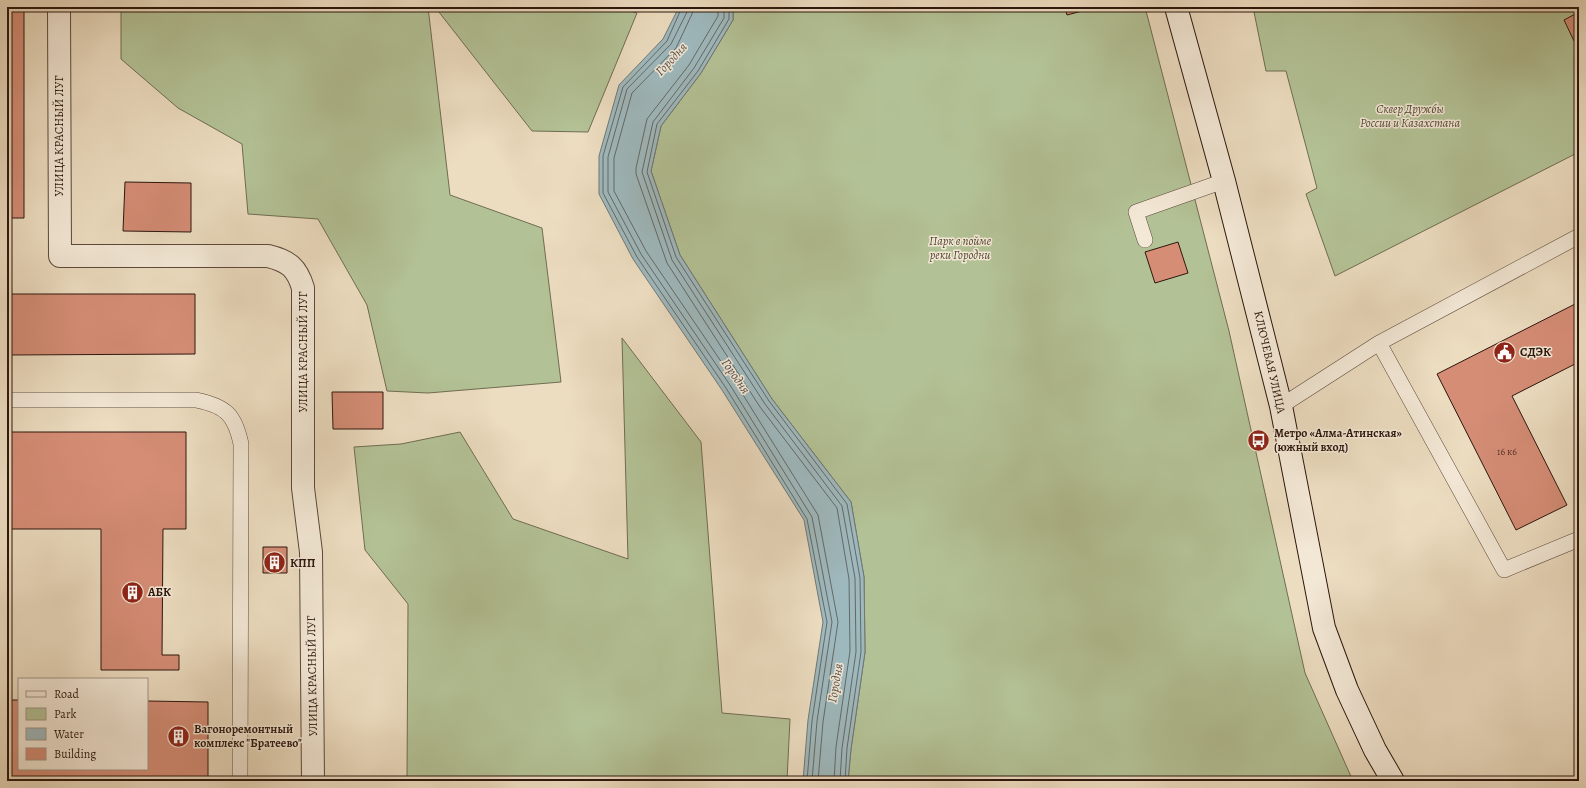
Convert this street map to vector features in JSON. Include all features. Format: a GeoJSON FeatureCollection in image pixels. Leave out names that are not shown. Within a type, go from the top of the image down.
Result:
{"type":"FeatureCollection","features":[{"type":"Feature","properties":{"kind":"street","name":"УЛИЦА КРАСНЫЙ ЛУГ"},"geometry":{"type":"LineString","coordinates":[[59,7],[60,256],[268,256],[280,259],[292,266],[299,275],[303,288],[303,488],[311,552],[313,781]]}},
{"type":"Feature","properties":{"kind":"street","name":"КЛЮЧЕВАЯ УЛИЦА"},"geometry":{"type":"LineString","coordinates":[[1176,7],[1224,181],[1281,406],[1324,628],[1347,690],[1375,750],[1393,781]]}},
{"type":"Feature","properties":{"kind":"lane"},"geometry":{"type":"LineString","coordinates":[[1145,240],[1136,212],[1224,181]]}},
{"type":"Feature","properties":{"kind":"lane"},"geometry":{"type":"LineString","coordinates":[[1281,406],[1379,343],[1579,236]]}},
{"type":"Feature","properties":{"kind":"lane"},"geometry":{"type":"LineString","coordinates":[[1379,343],[1504,570],[1579,539]]}},
{"type":"Feature","properties":{"kind":"lane"},"geometry":{"type":"LineString","coordinates":[[7,400],[196,400],[213,403],[227,413],[237,427],[241,444],[240,781]]}},
{"type":"Feature","properties":{"kind":"green space"},"geometry":{"type":"Polygon","coordinates":[[[121,7],[428,7],[450,195],[542,228],[561,382],[428,393],[387,391],[367,305],[318,219],[248,214],[242,144],[178,108],[121,59],[121,7]]]}},
{"type":"Feature","properties":{"kind":"green space"},"geometry":{"type":"Polygon","coordinates":[[[435,7],[620,7],[637,13],[588,132],[532,131],[435,7]]]}},
{"type":"Feature","properties":{"kind":"green space","name":"Парк в пойме реки Городни"},"geometry":{"type":"Polygon","coordinates":[[[733,7],[1145,7],[1229,331],[1305,673],[1353,781],[848,781],[851,749],[865,652],[864,577],[851,502],[772,399],[680,255],[651,171],[661,126],[701,73],[733,20],[733,7]]]}},
{"type":"Feature","properties":{"kind":"green space","name":"Сквер Дружбы России и Казахстана"},"geometry":{"type":"Polygon","coordinates":[[[1253,7],[1579,7],[1579,152],[1335,276],[1306,194],[1317,188],[1286,71],[1266,71],[1253,7]]]}},
{"type":"Feature","properties":{"kind":"green space"},"geometry":{"type":"Polygon","coordinates":[[[622,338],[701,442],[722,713],[790,719],[787,781],[407,781],[408,604],[365,550],[354,447],[401,444],[460,432],[513,519],[628,559],[622,338]]]}},
{"type":"Feature","properties":{"kind":"water","name":"Городня"},"geometry":{"type":"Polygon","coordinates":[[[679,7],[733,7],[733,20],[701,73],[661,126],[651,171],[680,255],[772,399],[851,502],[864,577],[865,652],[851,749],[848,781],[803,781],[808,720],[823,622],[804,520],[722,390],[633,259],[599,194],[599,156],[619,85],[663,39],[679,7]]]}},
{"type":"Feature","properties":{"kind":"building"},"geometry":{"type":"Polygon","coordinates":[[[7,7],[24,7],[24,218],[7,218],[7,7]]]}},
{"type":"Feature","properties":{"kind":"building"},"geometry":{"type":"Polygon","coordinates":[[[1065,7],[1097,7],[1067,15],[1065,7]]]}},
{"type":"Feature","properties":{"kind":"building"},"geometry":{"type":"Polygon","coordinates":[[[1579,12],[1579,39],[1574,41],[1564,20],[1579,12]]]}},
{"type":"Feature","properties":{"kind":"building"},"geometry":{"type":"Polygon","coordinates":[[[125,182],[191,183],[191,232],[123,231],[125,182]]]}},
{"type":"Feature","properties":{"kind":"building"},"geometry":{"type":"Polygon","coordinates":[[[1178,242],[1188,273],[1155,283],[1145,252],[1178,242]]]}},
{"type":"Feature","properties":{"kind":"building"},"geometry":{"type":"Polygon","coordinates":[[[7,294],[195,294],[195,354],[7,355],[7,294]]]}},
{"type":"Feature","properties":{"kind":"building"},"geometry":{"type":"Polygon","coordinates":[[[1579,302],[1579,362],[1512,396],[1567,505],[1516,530],[1437,374],[1579,302]]]}},
{"type":"Feature","properties":{"kind":"building"},"geometry":{"type":"Polygon","coordinates":[[[332,392],[383,392],[383,429],[333,429],[332,392]]]}},
{"type":"Feature","properties":{"kind":"building","name":"АБК"},"geometry":{"type":"Polygon","coordinates":[[[8,432],[186,432],[186,529],[163,529],[162,655],[179,655],[179,670],[101,670],[101,529],[8,529],[8,432]]]}},
{"type":"Feature","properties":{"kind":"building","name":"КПП"},"geometry":{"type":"Polygon","coordinates":[[[263,547],[287,547],[287,573],[263,573],[263,547]]]}},
{"type":"Feature","properties":{"kind":"building","name":"Вагоноремонтный комплекс \"Братеево\""},"geometry":{"type":"Polygon","coordinates":[[[7,700],[18,700],[18,770],[148,770],[148,701],[208,702],[208,781],[7,781],[7,700]]]}},
{"type":"Feature","properties":{"kind":"place","name":"СДЭК"},"geometry":{"type":"Point","coordinates":[1505,352]}},
{"type":"Feature","properties":{"kind":"place","name":"Метро «Алма-Атинская» (южный вход)"},"geometry":{"type":"Point","coordinates":[1259,440]}},
{"type":"Feature","properties":{"kind":"place","name":"КПП"},"geometry":{"type":"Point","coordinates":[275,563]}},
{"type":"Feature","properties":{"kind":"place","name":"АБК"},"geometry":{"type":"Point","coordinates":[132,592]}},
{"type":"Feature","properties":{"kind":"place","name":"Вагоноремонтный комплекс \"Братеево\""},"geometry":{"type":"Point","coordinates":[178,736]}}]}
